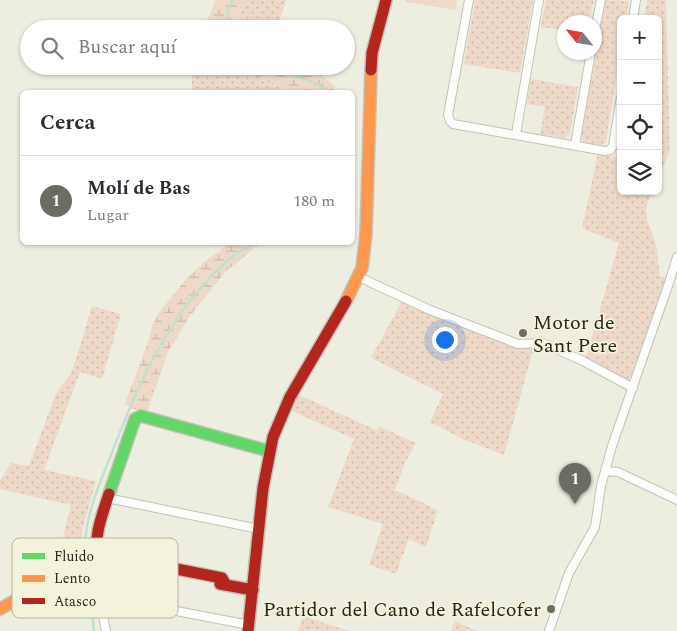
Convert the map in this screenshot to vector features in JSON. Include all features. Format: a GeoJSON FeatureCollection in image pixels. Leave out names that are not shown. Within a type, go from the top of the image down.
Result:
{"type":"FeatureCollection","features":[{"type":"Feature","properties":{"kind":"street"},"geometry":{"type":"LineString","coordinates":[[178,613],[248,628],[269,451],[284,409],[362,268],[366,234],[372,53],[386,0]]}},
{"type":"Feature","properties":{"kind":"street"},"geometry":{"type":"LineString","coordinates":[[469,0],[448,115],[450,122],[605,152],[613,146],[620,105]]}},
{"type":"Feature","properties":{"kind":"street"},"geometry":{"type":"LineString","coordinates":[[516,134],[539,0]]}},
{"type":"Feature","properties":{"kind":"street"},"geometry":{"type":"LineString","coordinates":[[597,15],[600,0]]}},
{"type":"Feature","properties":{"kind":"street"},"geometry":{"type":"LineString","coordinates":[[634,15],[636,0]]}},
{"type":"Feature","properties":{"kind":"street"},"geometry":{"type":"LineString","coordinates":[[575,145],[590,60]]}},
{"type":"Feature","properties":{"kind":"street"},"geometry":{"type":"LineString","coordinates":[[549,631],[569,573],[595,527],[600,486],[618,427],[677,257]]}},
{"type":"Feature","properties":{"kind":"street"},"geometry":{"type":"LineString","coordinates":[[358,278],[430,310],[518,344],[544,343],[584,361],[633,388]]}},
{"type":"Feature","properties":{"kind":"street"},"geometry":{"type":"LineString","coordinates":[[96,538],[98,525],[107,498],[136,419],[141,416],[269,451]]}},
{"type":"Feature","properties":{"kind":"street"},"geometry":{"type":"LineString","coordinates":[[605,471],[618,472],[677,500]]}},
{"type":"Feature","properties":{"kind":"street"},"geometry":{"type":"LineString","coordinates":[[107,498],[259,529]]}},
{"type":"Feature","properties":{"kind":"street"},"geometry":{"type":"LineString","coordinates":[[178,576],[253,590]]}},
{"type":"Feature","properties":{"kind":"street"},"geometry":{"type":"LineString","coordinates":[[0,609],[12,602]]}},
{"type":"Feature","properties":{"kind":"street"},"geometry":{"type":"LineString","coordinates":[[103,618],[106,631]]}},
{"type":"Feature","properties":{"kind":"green space"},"geometry":{"type":"Polygon","coordinates":[[[216,0],[244,0],[239,17],[240,20],[207,20],[216,0]]]}},
{"type":"Feature","properties":{"kind":"green space"},"geometry":{"type":"Polygon","coordinates":[[[244,0],[286,0],[280,20],[240,20],[239,17],[244,0]]]}},
{"type":"Feature","properties":{"kind":"green space"},"geometry":{"type":"Polygon","coordinates":[[[406,0],[457,0],[456,10],[405,2],[406,0]]]}},
{"type":"Feature","properties":{"kind":"green space"},"geometry":{"type":"Polygon","coordinates":[[[475,0],[533,0],[520,73],[464,64],[475,0]]]}},
{"type":"Feature","properties":{"kind":"green space"},"geometry":{"type":"Polygon","coordinates":[[[546,0],[594,0],[591,15],[557,15],[557,29],[541,27],[546,0]]]}},
{"type":"Feature","properties":{"kind":"green space"},"geometry":{"type":"Polygon","coordinates":[[[606,0],[629,1],[627,15],[617,15],[617,74],[606,141],[601,145],[583,142],[581,138],[595,60],[602,60],[602,22],[606,0]]]}},
{"type":"Feature","properties":{"kind":"green space"},"geometry":{"type":"Polygon","coordinates":[[[647,0],[666,0],[670,151],[662,169],[662,15],[645,15],[647,0]]]}},
{"type":"Feature","properties":{"kind":"green space"},"geometry":{"type":"Polygon","coordinates":[[[192,75],[255,75],[285,90],[192,90],[192,75]]]}},
{"type":"Feature","properties":{"kind":"green space"},"geometry":{"type":"Polygon","coordinates":[[[255,75],[321,75],[334,85],[335,90],[285,90],[255,75]]]}},
{"type":"Feature","properties":{"kind":"green space"},"geometry":{"type":"Polygon","coordinates":[[[531,79],[578,87],[570,134],[565,138],[540,134],[545,107],[527,104],[531,79]]]}},
{"type":"Feature","properties":{"kind":"green space"},"geometry":{"type":"Polygon","coordinates":[[[598,154],[617,157],[617,195],[651,195],[646,209],[647,219],[656,245],[660,276],[667,277],[654,323],[630,379],[619,378],[586,358],[619,243],[582,228],[598,154]]]}},
{"type":"Feature","properties":{"kind":"green space"},"geometry":{"type":"Polygon","coordinates":[[[227,245],[258,245],[226,271],[190,316],[168,352],[147,412],[134,409],[125,404],[158,314],[185,280],[204,262],[227,245]]]}},
{"type":"Feature","properties":{"kind":"green space"},"geometry":{"type":"Polygon","coordinates":[[[402,301],[468,330],[509,344],[534,347],[504,455],[465,440],[430,422],[443,394],[371,358],[402,301]]]}},
{"type":"Feature","properties":{"kind":"green space"},"geometry":{"type":"Polygon","coordinates":[[[92,306],[121,314],[102,379],[80,372],[44,470],[96,481],[82,530],[82,538],[63,538],[71,505],[0,489],[0,480],[12,463],[29,466],[57,391],[73,369],[92,306]]]}},
{"type":"Feature","properties":{"kind":"green space"},"geometry":{"type":"Polygon","coordinates":[[[297,394],[376,430],[381,427],[416,443],[405,463],[395,490],[438,510],[426,547],[409,539],[396,574],[369,565],[383,524],[328,507],[354,439],[290,410],[297,394]]]}},
{"type":"Feature","properties":{"kind":"green space"},"geometry":{"type":"Polygon","coordinates":[[[303,616],[349,631],[298,631],[303,616]]]}},
{"type":"Feature","properties":{"kind":"green space"},"geometry":{"type":"Polygon","coordinates":[[[455,621],[477,631],[451,631],[455,621]]]}},
{"type":"Feature","properties":{"kind":"waterway"},"geometry":{"type":"LineString","coordinates":[[228,20],[228,10],[233,0]]}},
{"type":"Feature","properties":{"kind":"waterway"},"geometry":{"type":"LineString","coordinates":[[293,75],[315,83],[326,90]]}},
{"type":"Feature","properties":{"kind":"waterway"},"geometry":{"type":"LineString","coordinates":[[86,538],[91,508],[97,490],[132,402],[158,350],[172,326],[207,281],[230,258],[251,245]]}},
{"type":"Feature","properties":{"kind":"waterway"},"geometry":{"type":"LineString","coordinates":[[93,618],[94,631]]}},
{"type":"Feature","properties":{"kind":"traffic: fast"},"geometry":{"type":"LineString","coordinates":[[109,494],[135,419],[141,416],[269,451]]}},
{"type":"Feature","properties":{"kind":"traffic: slow"},"geometry":{"type":"LineString","coordinates":[[346,301],[362,268],[366,234],[371,70]]}},
{"type":"Feature","properties":{"kind":"traffic: slow"},"geometry":{"type":"LineString","coordinates":[[0,609],[12,602]]}},
{"type":"Feature","properties":{"kind":"traffic: jam"},"geometry":{"type":"LineString","coordinates":[[371,70],[372,53],[386,0]]}},
{"type":"Feature","properties":{"kind":"traffic: jam"},"geometry":{"type":"LineString","coordinates":[[248,631],[263,488],[273,437],[290,397],[346,301]]}},
{"type":"Feature","properties":{"kind":"traffic: jam"},"geometry":{"type":"LineString","coordinates":[[97,538],[109,494]]}},
{"type":"Feature","properties":{"kind":"traffic: jam"},"geometry":{"type":"LineString","coordinates":[[178,569],[222,578],[226,585]]}},
{"type":"Feature","properties":{"kind":"traffic: jam"},"geometry":{"type":"LineString","coordinates":[[220,584],[253,590]]}},
{"type":"Feature","properties":{"kind":"place","name":"Motor de Sant Pere"},"geometry":{"type":"Point","coordinates":[523,333]}},
{"type":"Feature","properties":{"kind":"place","name":"Molí de Bas"},"geometry":{"type":"Point","coordinates":[575,504]}},
{"type":"Feature","properties":{"kind":"place","name":"Partidor del Cano de Rafelcofer"},"geometry":{"type":"Point","coordinates":[551,609]}}]}
